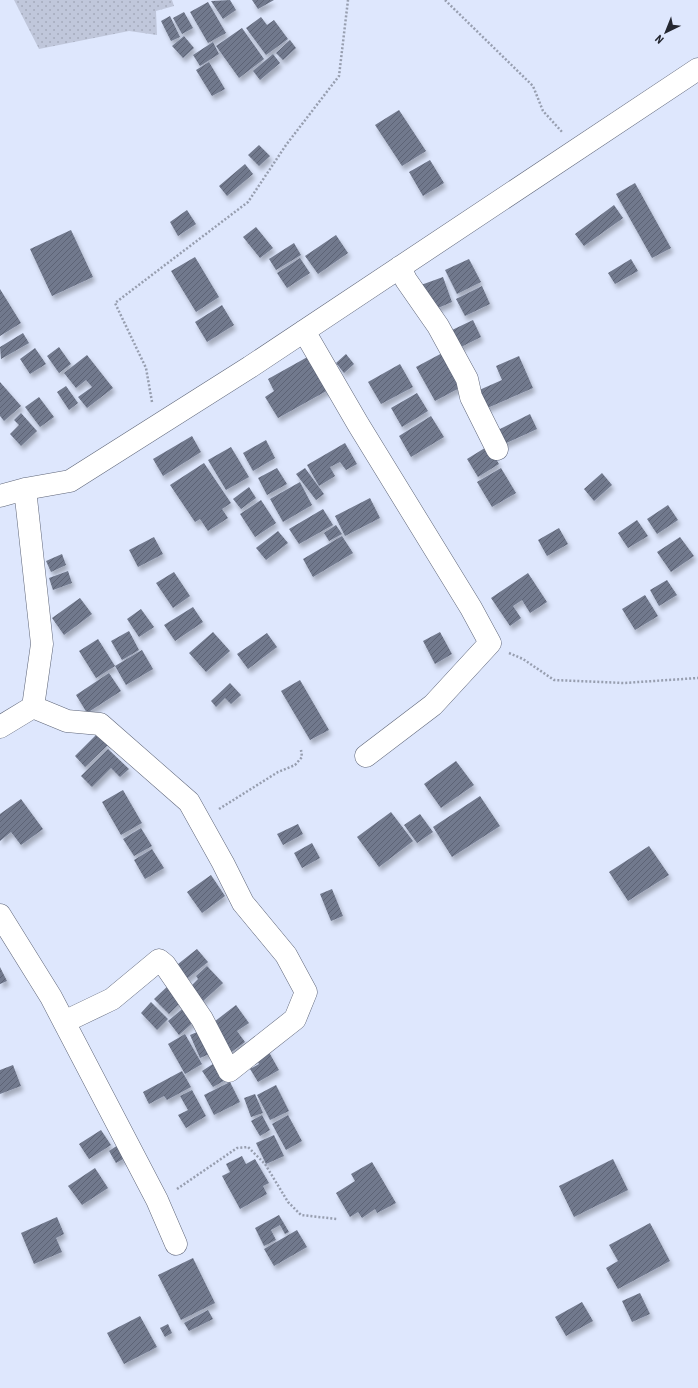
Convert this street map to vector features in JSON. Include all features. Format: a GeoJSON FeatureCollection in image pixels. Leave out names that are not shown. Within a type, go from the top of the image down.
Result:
{"type":"FeatureCollection","features":[{"type":"Feature","properties":{"kind":"street"},"geometry":{"type":"LineString","coordinates":[[0,496],[25,489],[70,480],[156,427],[304,331],[577,148],[698,69]]}},
{"type":"Feature","properties":{"kind":"street"},"geometry":{"type":"LineString","coordinates":[[400,267],[406,280],[438,326],[468,380],[471,397],[497,449]]}},
{"type":"Feature","properties":{"kind":"street"},"geometry":{"type":"LineString","coordinates":[[304,331],[358,424],[471,608],[490,644],[433,705],[366,756]]}},
{"type":"Feature","properties":{"kind":"street"},"geometry":{"type":"LineString","coordinates":[[0,727],[33,706],[42,644],[25,489]]}},
{"type":"Feature","properties":{"kind":"street"},"geometry":{"type":"LineString","coordinates":[[33,706],[67,721],[100,724],[188,802],[199,819],[243,903],[286,955],[306,992],[295,1019],[229,1071],[202,1019],[165,964],[158,960],[112,999],[64,1022]]}},
{"type":"Feature","properties":{"kind":"street"},"geometry":{"type":"LineString","coordinates":[[0,915],[51,997],[157,1200],[176,1244]]}},
{"type":"Feature","properties":{"kind":"path"},"geometry":{"type":"LineString","coordinates":[[156,427],[146,368],[115,303],[248,202],[286,145],[339,76],[348,0]]}},
{"type":"Feature","properties":{"kind":"path"},"geometry":{"type":"LineString","coordinates":[[445,0],[533,86],[543,111],[577,148]]}},
{"type":"Feature","properties":{"kind":"path"},"geometry":{"type":"LineString","coordinates":[[490,644],[522,659],[554,680],[624,683],[698,678]]}},
{"type":"Feature","properties":{"kind":"path"},"geometry":{"type":"LineString","coordinates":[[199,819],[238,798],[278,772],[295,765],[302,757],[301,750]]}},
{"type":"Feature","properties":{"kind":"path"},"geometry":{"type":"LineString","coordinates":[[157,1200],[170,1193],[237,1148],[248,1147],[265,1164],[288,1202],[301,1215],[337,1219]]}},
{"type":"Feature","properties":{"kind":"shaded area"},"geometry":{"type":"Polygon","coordinates":[[[14,0],[172,0],[174,6],[156,11],[157,35],[129,31],[39,49],[14,0]]]}},
{"type":"Feature","properties":{"kind":"building"},"geometry":{"type":"Polygon","coordinates":[[[230,0],[236,10],[223,19],[211,1],[230,0]]]}},
{"type":"Feature","properties":{"kind":"building"},"geometry":{"type":"Polygon","coordinates":[[[252,0],[274,0],[258,9],[252,0]]]}},
{"type":"Feature","properties":{"kind":"building"},"geometry":{"type":"Polygon","coordinates":[[[208,2],[226,33],[208,43],[190,12],[208,2]]]}},
{"type":"Feature","properties":{"kind":"building"},"geometry":{"type":"Polygon","coordinates":[[[184,12],[193,28],[182,34],[173,18],[184,12]]]}},
{"type":"Feature","properties":{"kind":"building"},"geometry":{"type":"Polygon","coordinates":[[[170,16],[180,37],[171,41],[161,21],[170,16]]]}},
{"type":"Feature","properties":{"kind":"building"},"geometry":{"type":"Polygon","coordinates":[[[261,17],[267,25],[274,20],[288,39],[266,55],[246,28],[261,17]]]}},
{"type":"Feature","properties":{"kind":"building"},"geometry":{"type":"Polygon","coordinates":[[[242,28],[264,59],[239,78],[216,46],[242,28]]]}},
{"type":"Feature","properties":{"kind":"building"},"geometry":{"type":"Polygon","coordinates":[[[184,36],[194,48],[183,58],[172,46],[184,36]]]}},
{"type":"Feature","properties":{"kind":"building"},"geometry":{"type":"Polygon","coordinates":[[[290,40],[296,48],[283,60],[276,53],[290,40]]]}},
{"type":"Feature","properties":{"kind":"building"},"geometry":{"type":"Polygon","coordinates":[[[213,42],[219,54],[200,66],[193,55],[213,42]]]}},
{"type":"Feature","properties":{"kind":"building"},"geometry":{"type":"Polygon","coordinates":[[[273,54],[280,63],[260,80],[253,71],[273,54]]]}},
{"type":"Feature","properties":{"kind":"building"},"geometry":{"type":"Polygon","coordinates":[[[209,62],[225,89],[212,96],[196,70],[209,62]]]}},
{"type":"Feature","properties":{"kind":"building"},"geometry":{"type":"Polygon","coordinates":[[[399,110],[426,151],[402,166],[375,125],[399,110]]]}},
{"type":"Feature","properties":{"kind":"building"},"geometry":{"type":"Polygon","coordinates":[[[259,145],[270,156],[259,166],[248,155],[259,145]]]}},
{"type":"Feature","properties":{"kind":"building"},"geometry":{"type":"Polygon","coordinates":[[[430,160],[444,183],[423,196],[409,172],[430,160]]]}},
{"type":"Feature","properties":{"kind":"building"},"geometry":{"type":"Polygon","coordinates":[[[245,164],[253,174],[227,196],[219,186],[245,164]]]}},
{"type":"Feature","properties":{"kind":"building"},"geometry":{"type":"Polygon","coordinates":[[[635,183],[671,248],[652,258],[616,194],[635,183]]]}},
{"type":"Feature","properties":{"kind":"building"},"geometry":{"type":"Polygon","coordinates":[[[614,205],[623,218],[584,246],[575,234],[614,205]]]}},
{"type":"Feature","properties":{"kind":"building"},"geometry":{"type":"Polygon","coordinates":[[[187,210],[196,224],[178,236],[170,222],[187,210]]]}},
{"type":"Feature","properties":{"kind":"building"},"geometry":{"type":"Polygon","coordinates":[[[256,227],[273,248],[260,258],[243,237],[256,227]]]}},
{"type":"Feature","properties":{"kind":"building"},"geometry":{"type":"Polygon","coordinates":[[[71,230],[93,277],[52,296],[30,249],[71,230]]]}},
{"type":"Feature","properties":{"kind":"building"},"geometry":{"type":"Polygon","coordinates":[[[336,235],[348,253],[318,274],[305,256],[336,235]]]}},
{"type":"Feature","properties":{"kind":"building"},"geometry":{"type":"Polygon","coordinates":[[[294,243],[301,255],[276,270],[269,259],[294,243]]]}},
{"type":"Feature","properties":{"kind":"building"},"geometry":{"type":"Polygon","coordinates":[[[195,257],[219,297],[196,312],[171,271],[195,257]]]}},
{"type":"Feature","properties":{"kind":"building"},"geometry":{"type":"Polygon","coordinates":[[[300,258],[310,273],[287,288],[277,273],[300,258]]]}},
{"type":"Feature","properties":{"kind":"building"},"geometry":{"type":"Polygon","coordinates":[[[469,259],[481,282],[457,294],[445,270],[469,259]]]}},
{"type":"Feature","properties":{"kind":"building"},"geometry":{"type":"Polygon","coordinates":[[[631,259],[638,271],[615,284],[608,273],[631,259]]]}},
{"type":"Feature","properties":{"kind":"building"},"geometry":{"type":"Polygon","coordinates":[[[443,277],[452,302],[431,311],[421,285],[443,277]]]}},
{"type":"Feature","properties":{"kind":"building"},"geometry":{"type":"Polygon","coordinates":[[[482,286],[490,304],[465,316],[456,299],[482,286]]]}},
{"type":"Feature","properties":{"kind":"building"},"geometry":{"type":"Polygon","coordinates":[[[0,289],[21,323],[0,336],[0,289]]]}},
{"type":"Feature","properties":{"kind":"building"},"geometry":{"type":"Polygon","coordinates":[[[222,305],[234,325],[207,342],[195,322],[222,305]]]}},
{"type":"Feature","properties":{"kind":"building"},"geometry":{"type":"Polygon","coordinates":[[[473,320],[481,337],[459,348],[450,331],[473,320]]]}},
{"type":"Feature","properties":{"kind":"building"},"geometry":{"type":"Polygon","coordinates":[[[23,333],[29,343],[1,359],[0,347],[23,333]]]}},
{"type":"Feature","properties":{"kind":"building"},"geometry":{"type":"Polygon","coordinates":[[[59,347],[71,364],[59,373],[47,356],[59,347]]]}},
{"type":"Feature","properties":{"kind":"building"},"geometry":{"type":"Polygon","coordinates":[[[35,348],[46,364],[30,374],[20,359],[35,348]]]}},
{"type":"Feature","properties":{"kind":"building"},"geometry":{"type":"Polygon","coordinates":[[[446,351],[465,385],[435,401],[416,367],[446,351]]]}},
{"type":"Feature","properties":{"kind":"building"},"geometry":{"type":"Polygon","coordinates":[[[346,354],[354,364],[344,373],[336,363],[346,354]]]}},
{"type":"Feature","properties":{"kind":"building"},"geometry":{"type":"Polygon","coordinates":[[[87,355],[113,388],[87,408],[78,397],[92,387],[86,380],[76,388],[64,373],[87,355]]]}},
{"type":"Feature","properties":{"kind":"building"},"geometry":{"type":"Polygon","coordinates":[[[311,355],[330,389],[278,418],[265,397],[274,391],[268,379],[311,355]]]}},
{"type":"Feature","properties":{"kind":"building"},"geometry":{"type":"Polygon","coordinates":[[[519,356],[533,388],[485,409],[477,391],[502,380],[496,366],[519,356]]]}},
{"type":"Feature","properties":{"kind":"building"},"geometry":{"type":"Polygon","coordinates":[[[400,364],[413,387],[381,404],[368,382],[400,364]]]}},
{"type":"Feature","properties":{"kind":"building"},"geometry":{"type":"Polygon","coordinates":[[[0,382],[21,406],[4,421],[0,416],[0,382]]]}},
{"type":"Feature","properties":{"kind":"building"},"geometry":{"type":"Polygon","coordinates":[[[66,386],[78,403],[69,410],[57,392],[66,386]]]}},
{"type":"Feature","properties":{"kind":"building"},"geometry":{"type":"Polygon","coordinates":[[[417,393],[428,411],[402,427],[391,408],[417,393]]]}},
{"type":"Feature","properties":{"kind":"building"},"geometry":{"type":"Polygon","coordinates":[[[39,397],[54,417],[40,427],[25,407],[39,397]]]}},
{"type":"Feature","properties":{"kind":"building"},"geometry":{"type":"Polygon","coordinates":[[[21,413],[37,431],[21,446],[10,434],[19,425],[14,420],[21,413]]]}},
{"type":"Feature","properties":{"kind":"building"},"geometry":{"type":"Polygon","coordinates":[[[530,414],[537,429],[502,445],[496,431],[530,414]]]}},
{"type":"Feature","properties":{"kind":"building"},"geometry":{"type":"Polygon","coordinates":[[[431,416],[444,437],[411,457],[399,436],[431,416]]]}},
{"type":"Feature","properties":{"kind":"building"},"geometry":{"type":"Polygon","coordinates":[[[192,436],[201,452],[163,476],[153,459],[192,436]]]}},
{"type":"Feature","properties":{"kind":"building"},"geometry":{"type":"Polygon","coordinates":[[[266,440],[275,458],[253,471],[243,453],[266,440]]]}},
{"type":"Feature","properties":{"kind":"building"},"geometry":{"type":"Polygon","coordinates":[[[345,443],[357,464],[346,470],[340,462],[330,467],[335,476],[319,486],[307,465],[345,443]]]}},
{"type":"Feature","properties":{"kind":"building"},"geometry":{"type":"Polygon","coordinates":[[[488,446],[499,464],[478,477],[467,459],[488,446]]]}},
{"type":"Feature","properties":{"kind":"building"},"geometry":{"type":"Polygon","coordinates":[[[231,447],[249,477],[226,490],[208,460],[231,447]]]}},
{"type":"Feature","properties":{"kind":"building"},"geometry":{"type":"Polygon","coordinates":[[[204,463],[231,503],[222,509],[228,518],[208,531],[200,519],[195,522],[170,485],[204,463]]]}},
{"type":"Feature","properties":{"kind":"building"},"geometry":{"type":"Polygon","coordinates":[[[277,468],[287,484],[267,495],[258,478],[277,468]]]}},
{"type":"Feature","properties":{"kind":"building"},"geometry":{"type":"Polygon","coordinates":[[[305,468],[324,494],[316,500],[296,474],[305,468]]]}},
{"type":"Feature","properties":{"kind":"building"},"geometry":{"type":"Polygon","coordinates":[[[501,468],[516,493],[492,507],[477,482],[501,468]]]}},
{"type":"Feature","properties":{"kind":"building"},"geometry":{"type":"Polygon","coordinates":[[[602,473],[612,485],[594,501],[584,489],[602,473]]]}},
{"type":"Feature","properties":{"kind":"building"},"geometry":{"type":"Polygon","coordinates":[[[300,482],[312,505],[283,522],[270,499],[300,482]]]}},
{"type":"Feature","properties":{"kind":"building"},"geometry":{"type":"Polygon","coordinates":[[[249,487],[256,498],[241,509],[233,499],[249,487]]]}},
{"type":"Feature","properties":{"kind":"building"},"geometry":{"type":"Polygon","coordinates":[[[370,498],[380,518],[345,536],[335,516],[370,498]]]}},
{"type":"Feature","properties":{"kind":"building"},"geometry":{"type":"Polygon","coordinates":[[[261,500],[276,523],[255,537],[240,514],[261,500]]]}},
{"type":"Feature","properties":{"kind":"building"},"geometry":{"type":"Polygon","coordinates":[[[668,505],[678,520],[657,534],[647,519],[668,505]]]}},
{"type":"Feature","properties":{"kind":"building"},"geometry":{"type":"Polygon","coordinates":[[[323,509],[333,525],[299,544],[289,529],[323,509]]]}},
{"type":"Feature","properties":{"kind":"building"},"geometry":{"type":"Polygon","coordinates":[[[637,520],[648,536],[628,548],[618,533],[637,520]]]}},
{"type":"Feature","properties":{"kind":"building"},"geometry":{"type":"Polygon","coordinates":[[[336,525],[342,534],[329,541],[324,533],[336,525]]]}},
{"type":"Feature","properties":{"kind":"building"},"geometry":{"type":"Polygon","coordinates":[[[559,528],[568,544],[547,556],[538,540],[559,528]]]}},
{"type":"Feature","properties":{"kind":"building"},"geometry":{"type":"Polygon","coordinates":[[[278,531],[288,543],[266,560],[256,548],[278,531]]]}},
{"type":"Feature","properties":{"kind":"building"},"geometry":{"type":"Polygon","coordinates":[[[342,536],[353,553],[313,577],[303,559],[342,536]]]}},
{"type":"Feature","properties":{"kind":"building"},"geometry":{"type":"Polygon","coordinates":[[[154,537],[163,554],[138,567],[129,550],[154,537]]]}},
{"type":"Feature","properties":{"kind":"building"},"geometry":{"type":"Polygon","coordinates":[[[680,537],[694,556],[671,572],[657,552],[680,537]]]}},
{"type":"Feature","properties":{"kind":"building"},"geometry":{"type":"Polygon","coordinates":[[[62,554],[66,565],[51,572],[46,561],[62,554]]]}},
{"type":"Feature","properties":{"kind":"building"},"geometry":{"type":"Polygon","coordinates":[[[68,571],[72,583],[53,590],[49,578],[68,571]]]}},
{"type":"Feature","properties":{"kind":"building"},"geometry":{"type":"Polygon","coordinates":[[[174,572],[190,596],[173,608],[156,583],[174,572]]]}},
{"type":"Feature","properties":{"kind":"building"},"geometry":{"type":"Polygon","coordinates":[[[528,573],[547,602],[530,613],[522,600],[513,606],[521,618],[510,626],[491,598],[528,573]]]}},
{"type":"Feature","properties":{"kind":"building"},"geometry":{"type":"Polygon","coordinates":[[[667,580],[677,595],[659,606],[650,590],[667,580]]]}},
{"type":"Feature","properties":{"kind":"building"},"geometry":{"type":"Polygon","coordinates":[[[645,595],[658,616],[635,630],[622,609],[645,595]]]}},
{"type":"Feature","properties":{"kind":"building"},"geometry":{"type":"Polygon","coordinates":[[[80,598],[92,614],[64,635],[52,618],[80,598]]]}},
{"type":"Feature","properties":{"kind":"building"},"geometry":{"type":"Polygon","coordinates":[[[193,607],[203,622],[175,641],[164,625],[193,607]]]}},
{"type":"Feature","properties":{"kind":"building"},"geometry":{"type":"Polygon","coordinates":[[[141,609],[154,627],[139,637],[127,619],[141,609]]]}},
{"type":"Feature","properties":{"kind":"building"},"geometry":{"type":"Polygon","coordinates":[[[129,631],[139,650],[122,660],[111,641],[129,631]]]}},
{"type":"Feature","properties":{"kind":"building"},"geometry":{"type":"Polygon","coordinates":[[[213,632],[230,651],[206,672],[189,653],[213,632]]]}},
{"type":"Feature","properties":{"kind":"building"},"geometry":{"type":"Polygon","coordinates":[[[440,632],[452,654],[435,664],[423,641],[440,632]]]}},
{"type":"Feature","properties":{"kind":"building"},"geometry":{"type":"Polygon","coordinates":[[[267,633],[277,647],[248,669],[237,654],[267,633]]]}},
{"type":"Feature","properties":{"kind":"building"},"geometry":{"type":"Polygon","coordinates":[[[98,639],[115,666],[96,678],[79,651],[98,639]]]}},
{"type":"Feature","properties":{"kind":"building"},"geometry":{"type":"Polygon","coordinates":[[[142,650],[153,669],[126,685],[115,666],[142,650]]]}},
{"type":"Feature","properties":{"kind":"building"},"geometry":{"type":"Polygon","coordinates":[[[109,673],[121,691],[87,713],[76,695],[109,673]]]}},
{"type":"Feature","properties":{"kind":"building"},"geometry":{"type":"Polygon","coordinates":[[[300,680],[329,730],[310,740],[281,691],[300,680]]]}},
{"type":"Feature","properties":{"kind":"building"},"geometry":{"type":"Polygon","coordinates":[[[230,683],[241,695],[231,704],[225,698],[216,707],[211,701],[230,683]]]}},
{"type":"Feature","properties":{"kind":"building"},"geometry":{"type":"Polygon","coordinates":[[[97,734],[108,745],[85,767],[75,756],[97,734]]]}},
{"type":"Feature","properties":{"kind":"building"},"geometry":{"type":"Polygon","coordinates":[[[108,749],[129,769],[120,777],[111,768],[92,787],[81,776],[108,749]]]}},
{"type":"Feature","properties":{"kind":"building"},"geometry":{"type":"Polygon","coordinates":[[[456,761],[474,785],[441,808],[424,784],[456,761]]]}},
{"type":"Feature","properties":{"kind":"building"},"geometry":{"type":"Polygon","coordinates":[[[123,790],[142,823],[121,835],[102,802],[123,790]]]}},
{"type":"Feature","properties":{"kind":"building"},"geometry":{"type":"Polygon","coordinates":[[[480,796],[500,826],[452,857],[433,827],[480,796]]]}},
{"type":"Feature","properties":{"kind":"building"},"geometry":{"type":"Polygon","coordinates":[[[21,799],[43,829],[21,845],[11,832],[0,841],[0,814],[21,799]]]}},
{"type":"Feature","properties":{"kind":"building"},"geometry":{"type":"Polygon","coordinates":[[[391,812],[413,841],[379,867],[357,837],[391,812]]]}},
{"type":"Feature","properties":{"kind":"building"},"geometry":{"type":"Polygon","coordinates":[[[420,814],[433,832],[417,843],[404,825],[420,814]]]}},
{"type":"Feature","properties":{"kind":"building"},"geometry":{"type":"Polygon","coordinates":[[[298,824],[303,834],[283,845],[277,834],[298,824]]]}},
{"type":"Feature","properties":{"kind":"building"},"geometry":{"type":"Polygon","coordinates":[[[141,828],[152,846],[134,856],[123,839],[141,828]]]}},
{"type":"Feature","properties":{"kind":"building"},"geometry":{"type":"Polygon","coordinates":[[[312,843],[320,858],[302,868],[294,853],[312,843]]]}},
{"type":"Feature","properties":{"kind":"building"},"geometry":{"type":"Polygon","coordinates":[[[649,846],[669,875],[628,901],[609,872],[649,846]]]}},
{"type":"Feature","properties":{"kind":"building"},"geometry":{"type":"Polygon","coordinates":[[[152,849],[164,868],[145,879],[134,860],[152,849]]]}},
{"type":"Feature","properties":{"kind":"building"},"geometry":{"type":"Polygon","coordinates":[[[211,875],[225,896],[202,913],[187,892],[211,875]]]}},
{"type":"Feature","properties":{"kind":"building"},"geometry":{"type":"Polygon","coordinates":[[[332,889],[343,916],[331,921],[320,894],[332,889]]]}},
{"type":"Feature","properties":{"kind":"building"},"geometry":{"type":"Polygon","coordinates":[[[197,949],[208,962],[184,981],[173,968],[197,949]]]}},
{"type":"Feature","properties":{"kind":"building"},"geometry":{"type":"Polygon","coordinates":[[[207,966],[223,983],[202,1002],[189,988],[198,979],[196,976],[207,966]]]}},
{"type":"Feature","properties":{"kind":"building"},"geometry":{"type":"Polygon","coordinates":[[[0,967],[7,981],[0,984],[0,967]]]}},
{"type":"Feature","properties":{"kind":"building"},"geometry":{"type":"Polygon","coordinates":[[[170,984],[184,999],[169,1014],[154,999],[170,984]]]}},
{"type":"Feature","properties":{"kind":"building"},"geometry":{"type":"Polygon","coordinates":[[[151,1002],[168,1019],[157,1030],[141,1013],[151,1002]]]}},
{"type":"Feature","properties":{"kind":"building"},"geometry":{"type":"Polygon","coordinates":[[[187,1005],[198,1018],[179,1035],[168,1021],[187,1005]]]}},
{"type":"Feature","properties":{"kind":"building"},"geometry":{"type":"Polygon","coordinates":[[[236,1005],[249,1023],[237,1031],[245,1042],[230,1053],[210,1025],[236,1005]]]}},
{"type":"Feature","properties":{"kind":"building"},"geometry":{"type":"Polygon","coordinates":[[[204,1029],[214,1052],[200,1058],[190,1035],[204,1029]]]}},
{"type":"Feature","properties":{"kind":"building"},"geometry":{"type":"Polygon","coordinates":[[[185,1034],[202,1064],[185,1074],[168,1044],[185,1034]]]}},
{"type":"Feature","properties":{"kind":"building"},"geometry":{"type":"Polygon","coordinates":[[[266,1047],[279,1070],[258,1082],[250,1069],[259,1064],[254,1054],[266,1047]]]}},
{"type":"Feature","properties":{"kind":"building"},"geometry":{"type":"Polygon","coordinates":[[[216,1062],[227,1079],[213,1087],[202,1071],[216,1062]]]}},
{"type":"Feature","properties":{"kind":"building"},"geometry":{"type":"Polygon","coordinates":[[[13,1065],[21,1086],[0,1094],[0,1070],[13,1065]]]}},
{"type":"Feature","properties":{"kind":"building"},"geometry":{"type":"Polygon","coordinates":[[[182,1071],[191,1087],[167,1100],[164,1096],[149,1104],[143,1092],[182,1071]]]}},
{"type":"Feature","properties":{"kind":"building"},"geometry":{"type":"Polygon","coordinates":[[[230,1082],[240,1102],[214,1115],[204,1095],[230,1082]]]}},
{"type":"Feature","properties":{"kind":"building"},"geometry":{"type":"Polygon","coordinates":[[[276,1085],[289,1111],[270,1120],[257,1095],[276,1085]]]}},
{"type":"Feature","properties":{"kind":"building"},"geometry":{"type":"Polygon","coordinates":[[[192,1090],[206,1116],[186,1128],[178,1115],[188,1110],[180,1096],[192,1090]]]}},
{"type":"Feature","properties":{"kind":"building"},"geometry":{"type":"Polygon","coordinates":[[[255,1094],[263,1113],[251,1117],[244,1098],[255,1094]]]}},
{"type":"Feature","properties":{"kind":"building"},"geometry":{"type":"Polygon","coordinates":[[[262,1115],[270,1130],[260,1136],[251,1121],[262,1115]]]}},
{"type":"Feature","properties":{"kind":"building"},"geometry":{"type":"Polygon","coordinates":[[[288,1115],[302,1141],[286,1150],[272,1124],[288,1115]]]}},
{"type":"Feature","properties":{"kind":"building"},"geometry":{"type":"Polygon","coordinates":[[[101,1130],[111,1145],[89,1159],[79,1144],[101,1130]]]}},
{"type":"Feature","properties":{"kind":"building"},"geometry":{"type":"Polygon","coordinates":[[[274,1135],[284,1156],[266,1164],[256,1143],[274,1135]]]}},
{"type":"Feature","properties":{"kind":"building"},"geometry":{"type":"Polygon","coordinates":[[[118,1145],[125,1158],[116,1163],[109,1151],[118,1145]]]}},
{"type":"Feature","properties":{"kind":"building"},"geometry":{"type":"Polygon","coordinates":[[[242,1156],[246,1164],[255,1159],[269,1183],[263,1186],[267,1194],[240,1209],[222,1176],[230,1172],[226,1164],[242,1156]]]}},
{"type":"Feature","properties":{"kind":"building"},"geometry":{"type":"Polygon","coordinates":[[[613,1159],[628,1190],[574,1217],[559,1186],[613,1159]]]}},
{"type":"Feature","properties":{"kind":"building"},"geometry":{"type":"Polygon","coordinates":[[[372,1162],[396,1203],[377,1213],[375,1209],[362,1218],[358,1212],[350,1217],[336,1193],[355,1181],[351,1174],[372,1162]]]}},
{"type":"Feature","properties":{"kind":"building"},"geometry":{"type":"Polygon","coordinates":[[[95,1168],[108,1188],[82,1205],[68,1186],[95,1168]]]}},
{"type":"Feature","properties":{"kind":"building"},"geometry":{"type":"Polygon","coordinates":[[[279,1215],[289,1232],[285,1234],[280,1225],[271,1230],[276,1240],[264,1246],[255,1228],[279,1215]]]}},
{"type":"Feature","properties":{"kind":"building"},"geometry":{"type":"Polygon","coordinates":[[[57,1217],[64,1234],[56,1238],[62,1252],[34,1264],[21,1233],[57,1217]]]}},
{"type":"Feature","properties":{"kind":"building"},"geometry":{"type":"Polygon","coordinates":[[[650,1223],[670,1261],[618,1289],[606,1268],[618,1261],[609,1245],[650,1223]]]}},
{"type":"Feature","properties":{"kind":"building"},"geometry":{"type":"Polygon","coordinates":[[[297,1230],[307,1247],[274,1266],[264,1249],[297,1230]]]}},
{"type":"Feature","properties":{"kind":"building"},"geometry":{"type":"Polygon","coordinates":[[[193,1258],[215,1303],[181,1320],[158,1275],[193,1258]]]}},
{"type":"Feature","properties":{"kind":"building"},"geometry":{"type":"Polygon","coordinates":[[[640,1293],[650,1314],[632,1322],[622,1301],[640,1293]]]}},
{"type":"Feature","properties":{"kind":"building"},"geometry":{"type":"Polygon","coordinates":[[[582,1302],[593,1321],[566,1336],[555,1317],[582,1302]]]}},
{"type":"Feature","properties":{"kind":"building"},"geometry":{"type":"Polygon","coordinates":[[[208,1310],[213,1319],[189,1331],[184,1323],[208,1310]]]}},
{"type":"Feature","properties":{"kind":"building"},"geometry":{"type":"Polygon","coordinates":[[[140,1316],[157,1347],[124,1364],[107,1333],[140,1316]]]}},
{"type":"Feature","properties":{"kind":"building"},"geometry":{"type":"Polygon","coordinates":[[[168,1324],[172,1333],[165,1337],[160,1328],[168,1324]]]}}]}
